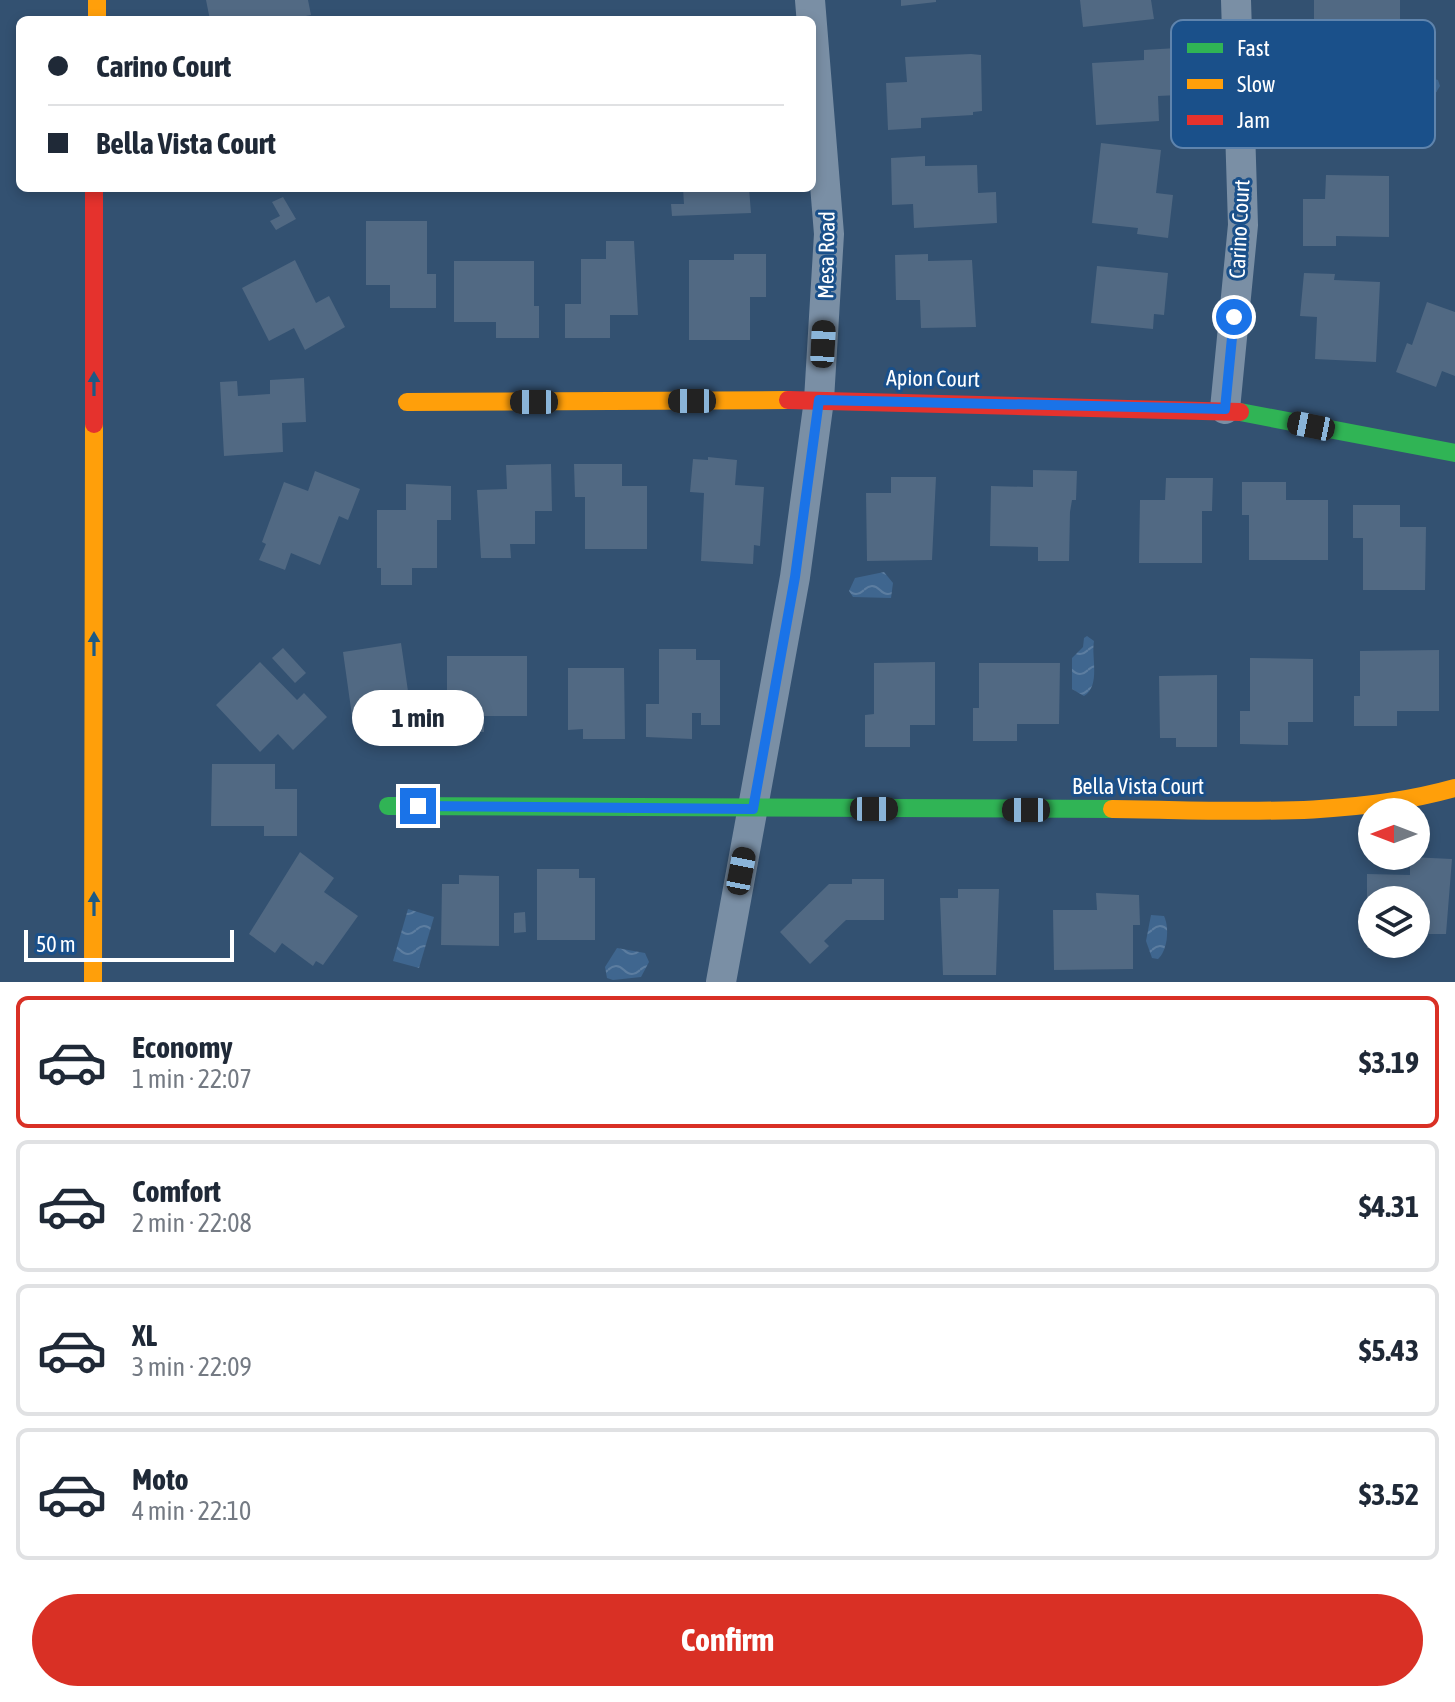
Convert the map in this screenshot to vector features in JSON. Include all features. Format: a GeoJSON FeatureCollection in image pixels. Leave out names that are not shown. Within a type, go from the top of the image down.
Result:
{"type":"FeatureCollection","features":[{"type":"Feature","properties":{"kind":"main road"},"geometry":{"type":"LineString","coordinates":[[93,982],[94,192]]}},
{"type":"Feature","properties":{"kind":"main road","name":"Apion Court"},"geometry":{"type":"LineString","coordinates":[[407,402],[819,400],[1225,409],[1455,453]]}},
{"type":"Feature","properties":{"kind":"main road","name":"Bella Vista Court"},"geometry":{"type":"LineString","coordinates":[[388,806],[1301,810],[1420,798],[1455,788]]}},
{"type":"Feature","properties":{"kind":"street","name":"Carino Court"},"geometry":{"type":"LineString","coordinates":[[1236,0],[1237,20]]}},
{"type":"Feature","properties":{"kind":"street","name":"Mesa Road"},"geometry":{"type":"LineString","coordinates":[[721,982],[795,577],[819,400],[829,234],[816,74]]}},
{"type":"Feature","properties":{"kind":"street","name":"Carino Court"},"geometry":{"type":"LineString","coordinates":[[1225,409],[1243,225],[1241,148]]}},
{"type":"Feature","properties":{"kind":"water"},"geometry":{"type":"Polygon","coordinates":[[[1435,79],[1440,86],[1435,94],[1435,79]]]}},
{"type":"Feature","properties":{"kind":"water"},"geometry":{"type":"Polygon","coordinates":[[[884,572],[893,583],[891,598],[853,597],[849,591],[855,578],[884,572]]]}},
{"type":"Feature","properties":{"kind":"water"},"geometry":{"type":"Polygon","coordinates":[[[1087,636],[1094,641],[1094,678],[1084,696],[1072,689],[1072,658],[1083,647],[1087,636]]]}},
{"type":"Feature","properties":{"kind":"water"},"geometry":{"type":"Polygon","coordinates":[[[408,909],[434,917],[419,968],[393,961],[408,909]]]}},
{"type":"Feature","properties":{"kind":"water"},"geometry":{"type":"Polygon","coordinates":[[[1151,915],[1164,916],[1167,927],[1165,945],[1158,959],[1152,958],[1146,941],[1151,915]]]}},
{"type":"Feature","properties":{"kind":"water"},"geometry":{"type":"Polygon","coordinates":[[[617,948],[645,953],[649,962],[641,977],[607,978],[605,967],[617,948]]]}},
{"type":"Feature","properties":{"kind":"building"},"geometry":{"type":"Polygon","coordinates":[[[206,0],[308,0],[311,15],[306,16],[209,16],[206,0]]]}},
{"type":"Feature","properties":{"kind":"building"},"geometry":{"type":"Polygon","coordinates":[[[901,0],[936,0],[936,2],[901,6],[901,0]]]}},
{"type":"Feature","properties":{"kind":"building"},"geometry":{"type":"Polygon","coordinates":[[[1080,0],[1151,0],[1154,19],[1083,27],[1080,0]]]}},
{"type":"Feature","properties":{"kind":"building"},"geometry":{"type":"Polygon","coordinates":[[[1314,0],[1400,0],[1400,20],[1314,20],[1314,0]]]}},
{"type":"Feature","properties":{"kind":"building"},"geometry":{"type":"Polygon","coordinates":[[[1171,48],[1171,95],[1158,96],[1159,121],[1096,125],[1092,63],[1144,60],[1144,50],[1171,48]]]}},
{"type":"Feature","properties":{"kind":"building"},"geometry":{"type":"Polygon","coordinates":[[[981,55],[982,111],[973,112],[973,115],[921,118],[921,128],[888,130],[886,83],[907,82],[905,57],[981,55]]]}},
{"type":"Feature","properties":{"kind":"building"},"geometry":{"type":"Polygon","coordinates":[[[1101,143],[1161,150],[1156,193],[1173,195],[1168,238],[1137,234],[1138,228],[1092,223],[1101,143]]]}},
{"type":"Feature","properties":{"kind":"building"},"geometry":{"type":"Polygon","coordinates":[[[925,156],[925,166],[977,165],[978,193],[996,192],[997,223],[914,228],[913,204],[892,205],[891,158],[925,156]]]}},
{"type":"Feature","properties":{"kind":"building"},"geometry":{"type":"Polygon","coordinates":[[[1326,175],[1389,176],[1389,237],[1336,236],[1336,246],[1303,246],[1303,199],[1325,199],[1326,175]]]}},
{"type":"Feature","properties":{"kind":"building"},"geometry":{"type":"Polygon","coordinates":[[[683,192],[749,192],[751,213],[672,216],[671,204],[684,204],[683,192]]]}},
{"type":"Feature","properties":{"kind":"building"},"geometry":{"type":"Polygon","coordinates":[[[283,197],[296,219],[276,230],[270,221],[280,216],[272,202],[283,197]]]}},
{"type":"Feature","properties":{"kind":"building"},"geometry":{"type":"Polygon","coordinates":[[[366,221],[427,221],[427,274],[436,274],[436,308],[390,308],[390,285],[366,285],[366,221]]]}},
{"type":"Feature","properties":{"kind":"building"},"geometry":{"type":"Polygon","coordinates":[[[606,241],[634,241],[638,315],[610,315],[610,338],[565,338],[565,304],[581,304],[581,259],[606,259],[606,241]]]}},
{"type":"Feature","properties":{"kind":"building"},"geometry":{"type":"Polygon","coordinates":[[[734,254],[766,254],[766,297],[750,297],[750,340],[689,340],[689,260],[734,260],[734,254]]]}},
{"type":"Feature","properties":{"kind":"building"},"geometry":{"type":"Polygon","coordinates":[[[928,254],[928,261],[972,260],[976,327],[921,328],[920,300],[896,300],[895,255],[928,254]]]}},
{"type":"Feature","properties":{"kind":"building"},"geometry":{"type":"Polygon","coordinates":[[[295,260],[316,303],[329,296],[345,327],[305,350],[294,328],[269,341],[242,288],[295,260]]]}},
{"type":"Feature","properties":{"kind":"building"},"geometry":{"type":"Polygon","coordinates":[[[454,261],[534,261],[534,306],[539,306],[539,338],[496,338],[496,322],[454,322],[454,261]]]}},
{"type":"Feature","properties":{"kind":"building"},"geometry":{"type":"Polygon","coordinates":[[[1097,266],[1168,273],[1164,315],[1154,314],[1153,329],[1091,323],[1097,266]]]}},
{"type":"Feature","properties":{"kind":"building"},"geometry":{"type":"Polygon","coordinates":[[[1304,273],[1335,274],[1334,280],[1380,282],[1376,362],[1315,359],[1317,317],[1300,316],[1304,273]]]}},
{"type":"Feature","properties":{"kind":"building"},"geometry":{"type":"Polygon","coordinates":[[[1427,302],[1455,312],[1455,376],[1442,371],[1436,387],[1396,372],[1407,343],[1412,345],[1427,302]]]}},
{"type":"Feature","properties":{"kind":"building"},"geometry":{"type":"Polygon","coordinates":[[[304,378],[306,422],[282,423],[283,452],[224,456],[220,382],[237,381],[238,396],[270,394],[270,380],[304,378]]]}},
{"type":"Feature","properties":{"kind":"building"},"geometry":{"type":"Polygon","coordinates":[[[708,457],[737,460],[735,485],[764,487],[760,546],[754,545],[753,564],[701,561],[704,493],[690,492],[693,459],[708,460],[708,457]]]}},
{"type":"Feature","properties":{"kind":"building"},"geometry":{"type":"Polygon","coordinates":[[[551,464],[552,511],[535,511],[535,544],[510,544],[511,558],[481,558],[477,490],[507,489],[506,465],[551,464]]]}},
{"type":"Feature","properties":{"kind":"building"},"geometry":{"type":"Polygon","coordinates":[[[574,464],[622,464],[622,486],[647,486],[647,549],[585,549],[585,497],[575,497],[574,464]]]}},
{"type":"Feature","properties":{"kind":"building"},"geometry":{"type":"Polygon","coordinates":[[[1033,470],[1077,471],[1076,500],[1072,500],[1070,512],[1069,561],[1038,561],[1038,547],[990,546],[991,486],[1033,487],[1033,470]]]}},
{"type":"Feature","properties":{"kind":"building"},"geometry":{"type":"Polygon","coordinates":[[[315,471],[360,489],[348,520],[339,516],[320,565],[291,553],[285,570],[259,560],[266,544],[262,542],[284,482],[308,491],[315,471]]]}},
{"type":"Feature","properties":{"kind":"building"},"geometry":{"type":"Polygon","coordinates":[[[891,477],[936,477],[932,560],[867,561],[866,493],[891,493],[891,477]]]}},
{"type":"Feature","properties":{"kind":"building"},"geometry":{"type":"Polygon","coordinates":[[[1166,478],[1213,478],[1212,511],[1202,511],[1202,563],[1139,563],[1140,500],[1165,500],[1166,478]]]}},
{"type":"Feature","properties":{"kind":"building"},"geometry":{"type":"Polygon","coordinates":[[[1242,482],[1286,482],[1286,500],[1328,500],[1328,560],[1249,560],[1249,515],[1242,515],[1242,482]]]}},
{"type":"Feature","properties":{"kind":"building"},"geometry":{"type":"Polygon","coordinates":[[[406,484],[451,486],[451,520],[437,520],[437,568],[412,568],[412,585],[381,585],[381,568],[377,568],[377,510],[406,510],[406,484]]]}},
{"type":"Feature","properties":{"kind":"building"},"geometry":{"type":"Polygon","coordinates":[[[1353,505],[1400,505],[1400,527],[1426,527],[1425,590],[1363,590],[1363,538],[1353,538],[1353,505]]]}},
{"type":"Feature","properties":{"kind":"building"},"geometry":{"type":"Polygon","coordinates":[[[401,643],[410,705],[393,708],[395,717],[353,723],[343,652],[401,643]]]}},
{"type":"Feature","properties":{"kind":"building"},"geometry":{"type":"Polygon","coordinates":[[[283,648],[306,673],[295,683],[272,658],[283,648]]]}},
{"type":"Feature","properties":{"kind":"building"},"geometry":{"type":"Polygon","coordinates":[[[659,649],[696,649],[696,660],[720,660],[720,725],[701,725],[701,713],[692,713],[692,739],[646,737],[646,704],[659,704],[659,649]]]}},
{"type":"Feature","properties":{"kind":"building"},"geometry":{"type":"Polygon","coordinates":[[[1439,650],[1439,711],[1397,711],[1397,726],[1354,726],[1354,696],[1360,696],[1360,651],[1439,650]]]}},
{"type":"Feature","properties":{"kind":"building"},"geometry":{"type":"Polygon","coordinates":[[[447,656],[527,656],[527,716],[484,716],[484,732],[442,732],[442,701],[447,701],[447,656]]]}},
{"type":"Feature","properties":{"kind":"building"},"geometry":{"type":"Polygon","coordinates":[[[1250,658],[1313,659],[1313,722],[1288,722],[1288,745],[1240,744],[1240,711],[1250,711],[1250,658]]]}},
{"type":"Feature","properties":{"kind":"building"},"geometry":{"type":"Polygon","coordinates":[[[260,662],[297,700],[304,693],[327,717],[293,750],[278,734],[260,752],[216,705],[260,662]]]}},
{"type":"Feature","properties":{"kind":"building"},"geometry":{"type":"Polygon","coordinates":[[[935,662],[935,725],[910,725],[910,747],[865,747],[865,715],[874,714],[874,663],[935,662]]]}},
{"type":"Feature","properties":{"kind":"building"},"geometry":{"type":"Polygon","coordinates":[[[979,663],[1060,663],[1059,724],[1017,724],[1017,741],[973,741],[973,708],[979,708],[979,663]]]}},
{"type":"Feature","properties":{"kind":"building"},"geometry":{"type":"Polygon","coordinates":[[[568,668],[624,668],[625,739],[583,739],[583,729],[568,730],[568,668]]]}},
{"type":"Feature","properties":{"kind":"building"},"geometry":{"type":"Polygon","coordinates":[[[1217,675],[1217,747],[1176,747],[1176,738],[1160,738],[1159,676],[1217,675]]]}},
{"type":"Feature","properties":{"kind":"building"},"geometry":{"type":"Polygon","coordinates":[[[212,764],[275,764],[275,789],[297,789],[297,836],[264,836],[264,826],[211,826],[212,764]]]}},
{"type":"Feature","properties":{"kind":"building"},"geometry":{"type":"Polygon","coordinates":[[[300,852],[334,878],[324,892],[358,916],[323,965],[316,961],[313,966],[282,943],[275,953],[249,934],[300,852]]]}},
{"type":"Feature","properties":{"kind":"building"},"geometry":{"type":"Polygon","coordinates":[[[1430,858],[1452,859],[1446,934],[1430,934],[1430,886],[1367,886],[1367,874],[1410,875],[1410,870],[1430,870],[1430,858]]]}},
{"type":"Feature","properties":{"kind":"building"},"geometry":{"type":"Polygon","coordinates":[[[537,869],[579,869],[579,878],[595,878],[595,940],[537,940],[537,869]]]}},
{"type":"Feature","properties":{"kind":"building"},"geometry":{"type":"Polygon","coordinates":[[[459,875],[499,876],[499,946],[441,945],[442,884],[459,884],[459,875]]]}},
{"type":"Feature","properties":{"kind":"building"},"geometry":{"type":"Polygon","coordinates":[[[852,879],[884,879],[884,920],[846,920],[824,941],[829,946],[810,964],[780,932],[829,884],[852,884],[852,879]]]}},
{"type":"Feature","properties":{"kind":"building"},"geometry":{"type":"Polygon","coordinates":[[[958,889],[999,889],[996,975],[943,975],[940,898],[958,898],[958,889]]]}},
{"type":"Feature","properties":{"kind":"building"},"geometry":{"type":"Polygon","coordinates":[[[1096,893],[1139,895],[1140,925],[1133,925],[1133,969],[1054,970],[1053,910],[1097,910],[1096,893]]]}},
{"type":"Feature","properties":{"kind":"building"},"geometry":{"type":"Polygon","coordinates":[[[525,912],[526,932],[514,933],[514,913],[525,912]]]}},
{"type":"Feature","properties":{"kind":"traffic: fast"},"geometry":{"type":"LineString","coordinates":[[1240,412],[1455,453]]}},
{"type":"Feature","properties":{"kind":"traffic: fast"},"geometry":{"type":"LineString","coordinates":[[388,806],[1112,809]]}},
{"type":"Feature","properties":{"kind":"traffic: slow"},"geometry":{"type":"LineString","coordinates":[[97,0],[97,16]]}},
{"type":"Feature","properties":{"kind":"traffic: slow"},"geometry":{"type":"LineString","coordinates":[[407,402],[788,400]]}},
{"type":"Feature","properties":{"kind":"traffic: slow"},"geometry":{"type":"LineString","coordinates":[[93,982],[94,424]]}},
{"type":"Feature","properties":{"kind":"traffic: slow"},"geometry":{"type":"LineString","coordinates":[[1112,809],[1328,809],[1413,798],[1455,788]]}},
{"type":"Feature","properties":{"kind":"traffic: jam"},"geometry":{"type":"LineString","coordinates":[[94,192],[94,424]]}},
{"type":"Feature","properties":{"kind":"traffic: jam"},"geometry":{"type":"LineString","coordinates":[[788,400],[1240,412]]}},
{"type":"Feature","properties":{"kind":"route"},"geometry":{"type":"LineString","coordinates":[[418,806],[753,809],[795,577],[819,400],[1225,409],[1234,317]]}}]}
